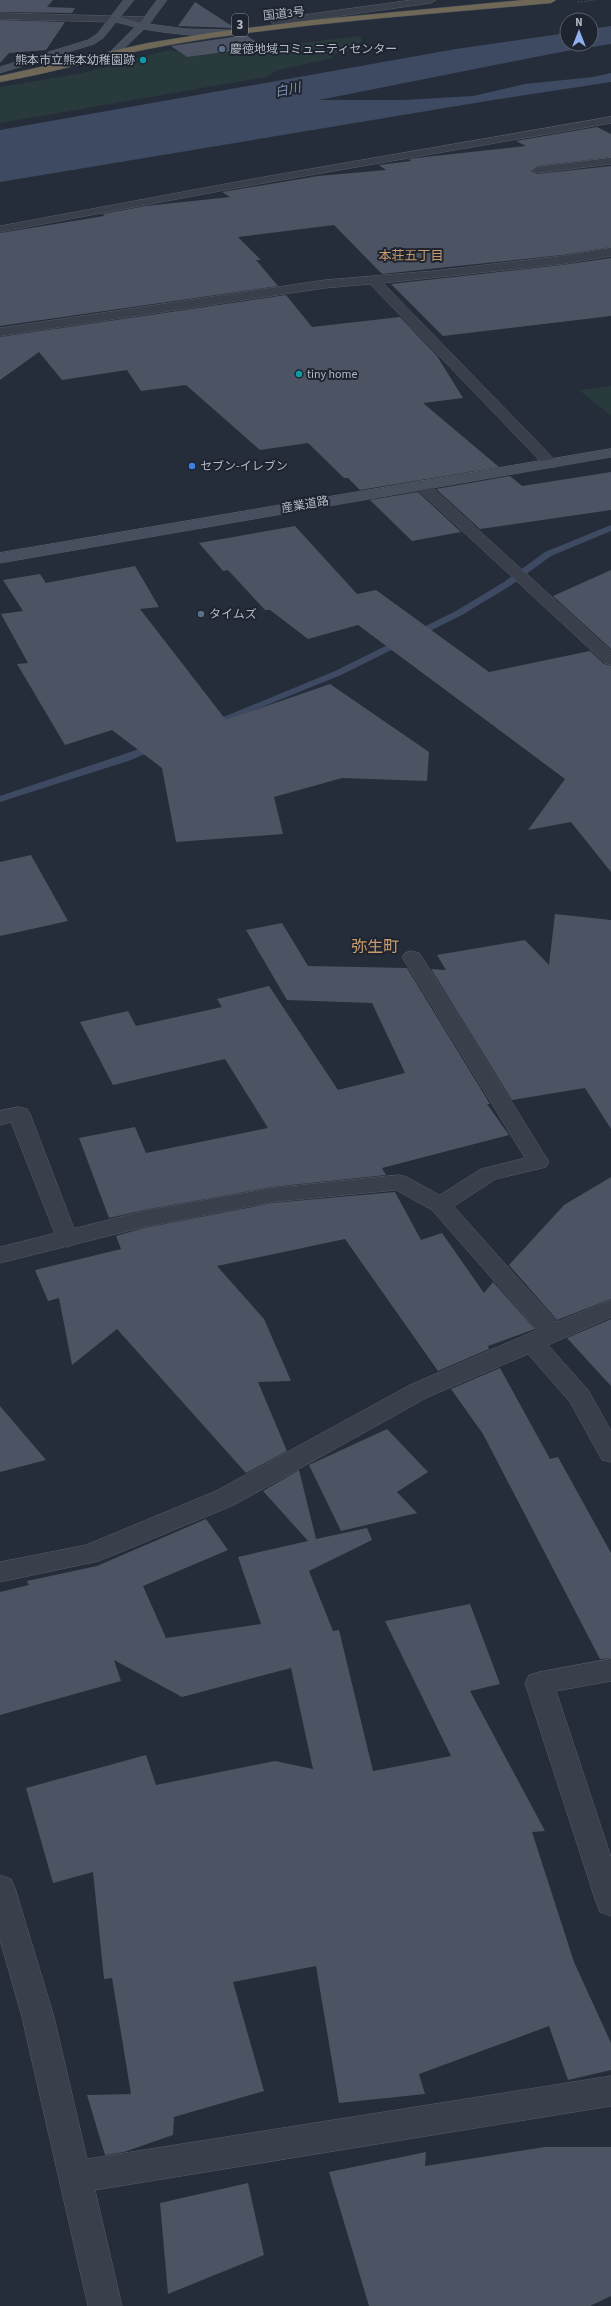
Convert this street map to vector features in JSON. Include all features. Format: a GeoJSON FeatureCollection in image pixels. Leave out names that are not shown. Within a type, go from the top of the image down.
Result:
{"type":"FeatureCollection","features":[{"type":"Feature","properties":{"kind":"highway","name":"国道3号"},"geometry":{"type":"LineString","coordinates":[[0,70],[125,43],[216,28],[276,22],[373,6],[482,0]]}},
{"type":"Feature","properties":{"kind":"highway","name":"国道3号"},"geometry":{"type":"LineString","coordinates":[[0,79],[71,66],[112,55],[168,43],[230,33],[551,0]]}},
{"type":"Feature","properties":{"kind":"street"},"geometry":{"type":"LineString","coordinates":[[0,70],[91,42],[100,36],[129,0]]}},
{"type":"Feature","properties":{"kind":"street"},"geometry":{"type":"LineString","coordinates":[[112,55],[144,23],[162,0]]}},
{"type":"Feature","properties":{"kind":"street"},"geometry":{"type":"LineString","coordinates":[[373,6],[431,0]]}},
{"type":"Feature","properties":{"kind":"street"},"geometry":{"type":"LineString","coordinates":[[0,16],[114,19],[197,28],[216,28]]}},
{"type":"Feature","properties":{"kind":"street"},"geometry":{"type":"LineString","coordinates":[[144,23],[184,33],[230,33]]}},
{"type":"Feature","properties":{"kind":"street"},"geometry":{"type":"LineString","coordinates":[[0,229],[247,183],[611,120]]}},
{"type":"Feature","properties":{"kind":"street"},"geometry":{"type":"LineString","coordinates":[[537,170],[611,161]]}},
{"type":"Feature","properties":{"kind":"street"},"geometry":{"type":"LineString","coordinates":[[0,332],[325,284],[374,281],[562,260],[611,252]]}},
{"type":"Feature","properties":{"kind":"street"},"geometry":{"type":"LineString","coordinates":[[374,281],[551,464]]}},
{"type":"Feature","properties":{"kind":"street","name":"産業道路"},"geometry":{"type":"LineString","coordinates":[[0,558],[611,453]]}},
{"type":"Feature","properties":{"kind":"street"},"geometry":{"type":"LineString","coordinates":[[421,485],[611,660]]}},
{"type":"Feature","properties":{"kind":"street"},"geometry":{"type":"LineString","coordinates":[[412,957],[538,1162],[489,1174],[440,1205]]}},
{"type":"Feature","properties":{"kind":"street"},"geometry":{"type":"LineString","coordinates":[[0,1118],[19,1114],[67,1239]]}},
{"type":"Feature","properties":{"kind":"street"},"geometry":{"type":"LineString","coordinates":[[0,1255],[144,1220],[272,1195],[399,1182],[440,1205],[542,1337],[580,1396],[611,1453]]}},
{"type":"Feature","properties":{"kind":"street"},"geometry":{"type":"LineString","coordinates":[[0,1572],[90,1554],[225,1498],[419,1392],[611,1308]]}},
{"type":"Feature","properties":{"kind":"street"},"geometry":{"type":"LineString","coordinates":[[611,1670],[539,1683],[611,1902]]}},
{"type":"Feature","properties":{"kind":"street"},"geometry":{"type":"LineString","coordinates":[[0,1888],[38,2017],[105,2306]]}},
{"type":"Feature","properties":{"kind":"street"},"geometry":{"type":"LineString","coordinates":[[75,2177],[611,2091]]}},
{"type":"Feature","properties":{"kind":"shaded area"},"geometry":{"type":"Polygon","coordinates":[[[360,36],[362,41],[354,48],[330,55],[334,58],[278,70],[266,77],[0,123],[0,87],[83,73],[168,50],[179,52],[187,57],[360,36]]]}},
{"type":"Feature","properties":{"kind":"shaded area"},"geometry":{"type":"Polygon","coordinates":[[[611,386],[611,416],[579,390],[611,386]]]}},
{"type":"Feature","properties":{"kind":"water"},"geometry":{"type":"Polygon","coordinates":[[[611,26],[611,44],[599,46],[599,28],[611,26]]]}},
{"type":"Feature","properties":{"kind":"water","name":"白川"},"geometry":{"type":"Polygon","coordinates":[[[559,34],[559,52],[561,52],[319,100],[404,100],[473,96],[525,84],[593,77],[611,73],[611,82],[493,100],[0,182],[0,130],[456,49],[559,34]]]}},
{"type":"Feature","properties":{"kind":"building"},"geometry":{"type":"Polygon","coordinates":[[[0,0],[53,0],[47,7],[75,8],[72,13],[0,12],[0,0]]]}},
{"type":"Feature","properties":{"kind":"building"},"geometry":{"type":"Polygon","coordinates":[[[195,2],[235,28],[178,26],[195,2]]]}},
{"type":"Feature","properties":{"kind":"building"},"geometry":{"type":"Polygon","coordinates":[[[0,20],[65,22],[46,50],[9,53],[0,63],[0,20]]]}},
{"type":"Feature","properties":{"kind":"building"},"geometry":{"type":"Polygon","coordinates":[[[246,35],[264,47],[187,57],[171,46],[246,35]]]}},
{"type":"Feature","properties":{"kind":"building"},"geometry":{"type":"Polygon","coordinates":[[[597,127],[611,134],[611,157],[537,166],[531,171],[537,174],[611,166],[611,247],[562,255],[382,274],[334,225],[238,237],[261,260],[256,260],[278,286],[0,326],[0,233],[104,216],[103,214],[146,206],[230,197],[222,192],[318,176],[386,170],[379,165],[411,161],[409,159],[526,146],[516,141],[597,127]]]}},
{"type":"Feature","properties":{"kind":"building"},"geometry":{"type":"Polygon","coordinates":[[[611,258],[611,316],[443,336],[391,284],[562,265],[611,258]]]}},
{"type":"Feature","properties":{"kind":"building"},"geometry":{"type":"Polygon","coordinates":[[[286,295],[312,327],[400,317],[437,356],[463,398],[423,403],[499,467],[360,490],[348,478],[344,478],[308,443],[260,450],[186,385],[141,391],[127,370],[62,380],[39,352],[0,380],[0,337],[286,295]]]}},
{"type":"Feature","properties":{"kind":"building"},"geometry":{"type":"Polygon","coordinates":[[[611,472],[611,510],[480,529],[436,489],[510,476],[522,486],[611,472]]]}},
{"type":"Feature","properties":{"kind":"building"},"geometry":{"type":"Polygon","coordinates":[[[418,492],[461,532],[412,541],[370,500],[418,492]]]}},
{"type":"Feature","properties":{"kind":"building"},"geometry":{"type":"Polygon","coordinates":[[[295,526],[357,594],[376,590],[489,672],[590,651],[604,664],[611,666],[611,872],[571,822],[528,830],[565,779],[358,625],[308,639],[270,610],[265,610],[228,570],[223,571],[199,543],[295,526]]]}},
{"type":"Feature","properties":{"kind":"building"},"geometry":{"type":"Polygon","coordinates":[[[135,566],[159,607],[140,609],[226,720],[330,684],[429,752],[427,781],[342,778],[274,797],[283,834],[176,842],[162,768],[112,730],[65,745],[17,664],[28,663],[1,614],[23,611],[3,580],[40,574],[46,583],[135,566]]]}},
{"type":"Feature","properties":{"kind":"building"},"geometry":{"type":"Polygon","coordinates":[[[611,570],[611,649],[553,596],[611,570]]]}},
{"type":"Feature","properties":{"kind":"building"},"geometry":{"type":"Polygon","coordinates":[[[31,855],[68,921],[0,936],[0,862],[31,855]]]}},
{"type":"Feature","properties":{"kind":"building"},"geometry":{"type":"Polygon","coordinates":[[[555,914],[611,920],[611,1129],[585,1088],[512,1100],[431,969],[446,970],[437,955],[525,940],[549,965],[555,914]]]}},
{"type":"Feature","properties":{"kind":"building"},"geometry":{"type":"Polygon","coordinates":[[[282,923],[308,966],[407,968],[490,1104],[487,1104],[509,1135],[382,1168],[386,1175],[272,1187],[144,1210],[109,1218],[79,1138],[135,1127],[146,1153],[268,1128],[225,1059],[113,1085],[80,1022],[128,1011],[136,1026],[222,1007],[217,999],[269,986],[338,1090],[405,1073],[372,1003],[287,1000],[246,930],[282,923]]]}},
{"type":"Feature","properties":{"kind":"building"},"geometry":{"type":"Polygon","coordinates":[[[611,1177],[611,1299],[557,1320],[509,1265],[564,1205],[611,1177]]]}},
{"type":"Feature","properties":{"kind":"building"},"geometry":{"type":"Polygon","coordinates":[[[395,1192],[421,1240],[442,1233],[484,1293],[493,1282],[535,1329],[488,1346],[489,1349],[438,1371],[345,1239],[217,1266],[264,1319],[291,1381],[258,1382],[287,1451],[246,1473],[117,1329],[72,1365],[59,1298],[48,1301],[35,1270],[121,1249],[116,1236],[144,1228],[272,1203],[395,1192]]]}},
{"type":"Feature","properties":{"kind":"building"},"geometry":{"type":"Polygon","coordinates":[[[611,1319],[611,1386],[567,1338],[611,1319]]]}},
{"type":"Feature","properties":{"kind":"building"},"geometry":{"type":"Polygon","coordinates":[[[500,1368],[550,1459],[558,1457],[611,1553],[611,1658],[600,1659],[483,1434],[451,1389],[500,1368]]]}},
{"type":"Feature","properties":{"kind":"building"},"geometry":{"type":"Polygon","coordinates":[[[0,1406],[46,1460],[0,1472],[0,1406]]]}},
{"type":"Feature","properties":{"kind":"building"},"geometry":{"type":"Polygon","coordinates":[[[387,1429],[428,1472],[397,1492],[417,1513],[341,1531],[309,1465],[387,1429]]]}},
{"type":"Feature","properties":{"kind":"building"},"geometry":{"type":"Polygon","coordinates":[[[299,1470],[316,1539],[367,1528],[372,1540],[309,1571],[333,1631],[339,1630],[373,1771],[451,1756],[385,1621],[470,1604],[500,1684],[470,1691],[545,1831],[532,1832],[574,1962],[611,2043],[611,2070],[568,2080],[549,2026],[419,2074],[425,2094],[339,2103],[316,1966],[233,1982],[264,2091],[174,2117],[173,2135],[124,2152],[105,2155],[87,2095],[131,2094],[112,1978],[104,1979],[93,1872],[53,1883],[26,1788],[146,1755],[156,1785],[275,1761],[313,1769],[291,1668],[182,1697],[114,1660],[121,1681],[0,1715],[0,1592],[29,1585],[27,1581],[97,1566],[206,1519],[228,1550],[143,1586],[166,1638],[261,1624],[238,1557],[308,1541],[263,1491],[299,1470]]]}},
{"type":"Feature","properties":{"kind":"building"},"geometry":{"type":"Polygon","coordinates":[[[545,2147],[611,2147],[611,2296],[590,2306],[369,2306],[329,2172],[426,2152],[425,2166],[545,2147]]]}},
{"type":"Feature","properties":{"kind":"building"},"geometry":{"type":"Polygon","coordinates":[[[248,2183],[264,2255],[168,2294],[160,2203],[248,2183]]]}},
{"type":"Feature","properties":{"kind":"waterway"},"geometry":{"type":"LineString","coordinates":[[209,725],[338,673],[459,613],[507,584],[548,554],[611,528]]}},
{"type":"Feature","properties":{"kind":"waterway"},"geometry":{"type":"LineString","coordinates":[[0,799],[124,759],[157,746]]}},
{"type":"Feature","properties":{"kind":"place","name":"慶徳地域コミュニティセンター"},"geometry":{"type":"Point","coordinates":[222,49]}},
{"type":"Feature","properties":{"kind":"place","name":"熊本市立熊本幼稚園跡"},"geometry":{"type":"Point","coordinates":[143,60]}},
{"type":"Feature","properties":{"kind":"place","name":"tiny home"},"geometry":{"type":"Point","coordinates":[299,374]}},
{"type":"Feature","properties":{"kind":"place","name":"セブン-イレブン"},"geometry":{"type":"Point","coordinates":[192,466]}},
{"type":"Feature","properties":{"kind":"place","name":"タイムズ"},"geometry":{"type":"Point","coordinates":[201,614]}},
{"type":"Feature","properties":{"kind":"district","name":"本荘五丁目"},"geometry":{"type":"Point","coordinates":[411,256]}},
{"type":"Feature","properties":{"kind":"district","name":"弥生町"},"geometry":{"type":"Point","coordinates":[375,947]}}]}
